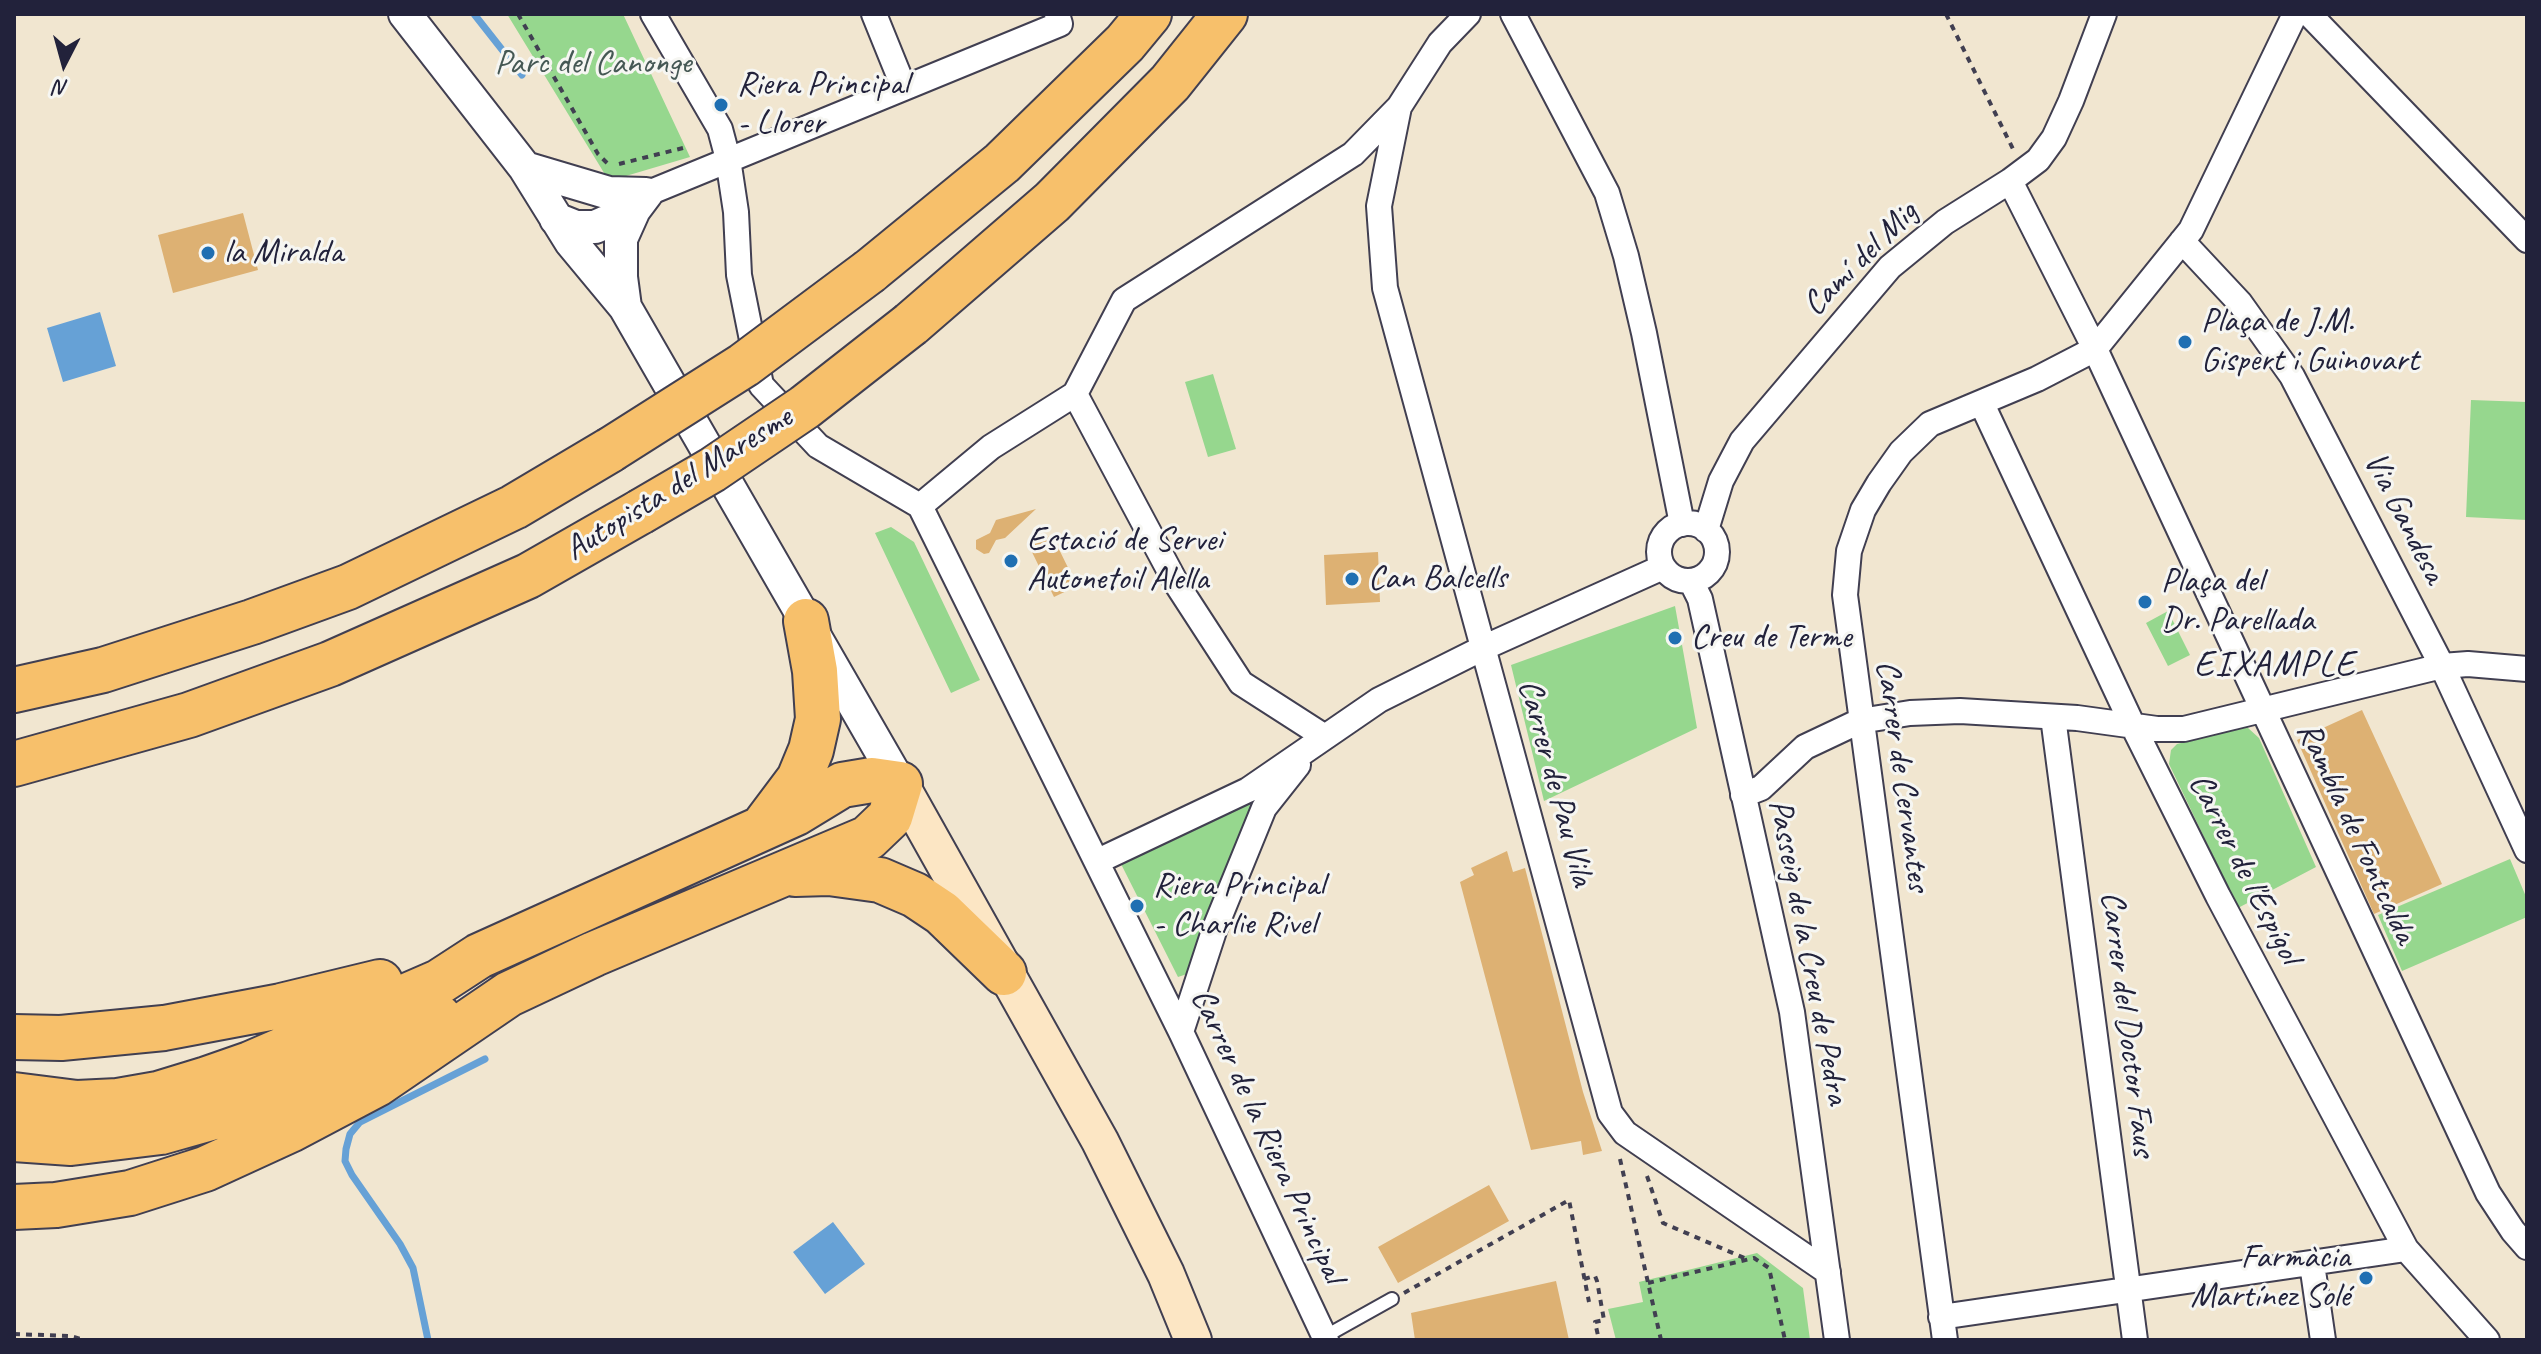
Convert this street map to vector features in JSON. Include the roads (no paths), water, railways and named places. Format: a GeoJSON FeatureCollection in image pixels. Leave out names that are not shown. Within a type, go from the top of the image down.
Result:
{"type":"FeatureCollection","features":[{"type":"Feature","properties":{"kind":"highway","name":"Autopista del Maresme"},"geometry":{"type":"LineString","coordinates":[[14,687],[103,670],[252,622],[348,587],[514,507],[744,365],[870,271],[1002,163],[1125,43],[1149,14]]}},
{"type":"Feature","properties":{"kind":"highway","name":"Autopista del Maresme"},"geometry":{"type":"LineString","coordinates":[[14,764],[189,715],[330,664],[528,576],[712,470],[805,407],[911,324],[1052,202],[1170,83],[1225,14]]}},
{"type":"Feature","properties":{"kind":"highway"},"geometry":{"type":"LineString","coordinates":[[763,827],[799,779],[811,750],[818,719],[815,671],[806,621]]}},
{"type":"Feature","properties":{"kind":"highway"},"geometry":{"type":"LineString","coordinates":[[14,796],[69,778],[96,763],[126,733]]}},
{"type":"Feature","properties":{"kind":"highway"},"geometry":{"type":"LineString","coordinates":[[14,1095],[39,1100],[118,1101],[183,1087],[250,1064],[439,982],[479,956],[796,813],[842,785],[872,780],[900,784],[890,817],[868,838],[594,954],[509,994],[350,1100],[205,1169],[130,1193],[91,1201],[14,1207]]}},
{"type":"Feature","properties":{"kind":"highway"},"geometry":{"type":"LineString","coordinates":[[781,874],[829,873],[880,880],[915,895],[942,913],[1004,973]]}},
{"type":"Feature","properties":{"kind":"highway"},"geometry":{"type":"LineString","coordinates":[[14,1037],[61,1038],[164,1028],[325,996],[479,956]]}},
{"type":"Feature","properties":{"kind":"highway"},"geometry":{"type":"LineString","coordinates":[[14,1139],[71,1143],[112,1139],[161,1132],[215,1117],[290,1087],[469,1003],[509,994]]}},
{"type":"Feature","properties":{"kind":"main road"},"geometry":{"type":"LineString","coordinates":[[900,784],[1100,1141],[1166,1274],[1193,1340]]}},
{"type":"Feature","properties":{"kind":"street"},"geometry":{"type":"LineString","coordinates":[[405,14],[525,168],[625,307],[900,784]]}},
{"type":"Feature","properties":{"kind":"street"},"geometry":{"type":"LineString","coordinates":[[653,14],[720,129],[736,212],[739,275],[761,385],[818,446],[920,506],[991,447],[1075,394],[1124,300],[1353,154],[1399,107],[1440,43],[1468,14]]}},
{"type":"Feature","properties":{"kind":"street"},"geometry":{"type":"LineString","coordinates":[[874,14],[904,88]]}},
{"type":"Feature","properties":{"kind":"street"},"geometry":{"type":"LineString","coordinates":[[1513,14],[1607,193],[1694,527],[1717,546],[1716,561],[1711,570],[1691,581],[1679,579],[1663,567],[1659,549],[1668,531],[1694,527]]}},
{"type":"Feature","properties":{"kind":"street","name":"Camí del Mig"},"geometry":{"type":"LineString","coordinates":[[1694,527],[1742,441],[1890,267],[1945,222],[2038,160],[2054,138],[2071,101],[2104,14]]}},
{"type":"Feature","properties":{"kind":"street"},"geometry":{"type":"LineString","coordinates":[[2095,349],[2191,230],[2295,14]]}},
{"type":"Feature","properties":{"kind":"street"},"geometry":{"type":"LineString","coordinates":[[2309,14],[2527,240]]}},
{"type":"Feature","properties":{"kind":"street"},"geometry":{"type":"LineString","coordinates":[[568,229],[584,204],[630,199],[904,88],[1059,19]]}},
{"type":"Feature","properties":{"kind":"street","name":"Carrer de Pau Vila"},"geometry":{"type":"LineString","coordinates":[[1379,206],[1399,107]]}},
{"type":"Feature","properties":{"kind":"street","name":"Carrer de Pau Vila"},"geometry":{"type":"LineString","coordinates":[[1353,154],[1365,163],[1379,206],[1385,288],[1610,1113],[1625,1133],[1828,1272]]}},
{"type":"Feature","properties":{"kind":"street"},"geometry":{"type":"LineString","coordinates":[[525,168],[630,199]]}},
{"type":"Feature","properties":{"kind":"street","name":"Rambla de Fontcalda"},"geometry":{"type":"LineString","coordinates":[[2017,176],[2488,1193],[2527,1247]]}},
{"type":"Feature","properties":{"kind":"street"},"geometry":{"type":"LineString","coordinates":[[625,307],[621,239],[630,199]]}},
{"type":"Feature","properties":{"kind":"street","name":"Via Gandesa"},"geometry":{"type":"LineString","coordinates":[[2182,241],[2240,303],[2292,376],[2442,666],[2527,850]]}},
{"type":"Feature","properties":{"kind":"street","name":"Carrer de Cervantes"},"geometry":{"type":"LineString","coordinates":[[1943,1329],[1860,721],[1845,595],[1849,551],[1863,510],[1901,452],[1930,424],[1982,404],[2095,349]]}},
{"type":"Feature","properties":{"kind":"street"},"geometry":{"type":"LineString","coordinates":[[1075,394],[1176,583],[1241,683],[1318,743]]}},
{"type":"Feature","properties":{"kind":"street","name":"Carrer de l'Espígol"},"geometry":{"type":"LineString","coordinates":[[1982,404],[2133,726],[2218,896],[2406,1249],[2487,1340]]}},
{"type":"Feature","properties":{"kind":"street","name":"Carrer de la Riera Principal"},"geometry":{"type":"LineString","coordinates":[[920,506],[1098,861],[1325,1338]]}},
{"type":"Feature","properties":{"kind":"street"},"geometry":{"type":"LineString","coordinates":[[1098,861],[1248,790],[1379,700],[1483,648],[1663,567]]}},
{"type":"Feature","properties":{"kind":"street","name":"Passeig de la Creu de Pedra"},"geometry":{"type":"LineString","coordinates":[[1691,581],[1700,599],[1792,1012],[1837,1340]]}},
{"type":"Feature","properties":{"kind":"street"},"geometry":{"type":"LineString","coordinates":[[1743,795],[1761,788],[1805,747],[1860,721],[1910,713],[1960,711],[2184,729],[2442,666],[2468,664],[2527,669]]}},
{"type":"Feature","properties":{"kind":"street","name":"Carrer del Doctor Faus"},"geometry":{"type":"LineString","coordinates":[[2053,717],[2135,1340]]}},
{"type":"Feature","properties":{"kind":"street"},"geometry":{"type":"LineString","coordinates":[[1181,1032],[1215,928],[1264,808],[1318,743]]}},
{"type":"Feature","properties":{"kind":"street"},"geometry":{"type":"LineString","coordinates":[[1248,790],[1264,808]]}},
{"type":"Feature","properties":{"kind":"street"},"geometry":{"type":"LineString","coordinates":[[1943,1329],[2128,1289],[2406,1249]]}},
{"type":"Feature","properties":{"kind":"street"},"geometry":{"type":"LineString","coordinates":[[2312,1264],[2323,1340]]}},
{"type":"Feature","properties":{"kind":"lane"},"geometry":{"type":"LineString","coordinates":[[1325,1338],[1392,1299]]}},
{"type":"Feature","properties":{"kind":"water"},"geometry":{"type":"Polygon","coordinates":[[[100,312],[116,366],[63,382],[47,328],[100,312]]]}},
{"type":"Feature","properties":{"kind":"water"},"geometry":{"type":"Polygon","coordinates":[[[833,1222],[865,1264],[825,1294],[793,1252],[833,1222]]]}},
{"type":"Feature","properties":{"kind":"waterway"},"geometry":{"type":"LineString","coordinates":[[474,14],[522,75]]}},
{"type":"Feature","properties":{"kind":"waterway"},"geometry":{"type":"LineString","coordinates":[[428,1340],[413,1268],[352,1175],[345,1161],[346,1149],[350,1134],[360,1122],[485,1059]]}},
{"type":"Feature","properties":{"kind":"place","name":"Riera Principal - Llorer"},"geometry":{"type":"Point","coordinates":[721,105]}},
{"type":"Feature","properties":{"kind":"place","name":"la Miralda"},"geometry":{"type":"Point","coordinates":[208,253]}},
{"type":"Feature","properties":{"kind":"place","name":"Plaça de J.M. Gispert i Guinovart"},"geometry":{"type":"Point","coordinates":[2185,342]}},
{"type":"Feature","properties":{"kind":"place","name":"Estació de Servei Autonetoil Alella"},"geometry":{"type":"Point","coordinates":[1011,561]}},
{"type":"Feature","properties":{"kind":"place","name":"Can Balcells"},"geometry":{"type":"Point","coordinates":[1352,579]}},
{"type":"Feature","properties":{"kind":"place","name":"Plaça del Dr. Parellada"},"geometry":{"type":"Point","coordinates":[2145,602]}},
{"type":"Feature","properties":{"kind":"place","name":"Creu de Terme"},"geometry":{"type":"Point","coordinates":[1675,638]}},
{"type":"Feature","properties":{"kind":"place","name":"Riera Principal - Charlie Rivel"},"geometry":{"type":"Point","coordinates":[1137,906]}},
{"type":"Feature","properties":{"kind":"place","name":"Farmàcia Martínez Solé"},"geometry":{"type":"Point","coordinates":[2366,1278]}},
{"type":"Feature","properties":{"kind":"district","name":"EIXAMPLE"},"geometry":{"type":"Point","coordinates":[2275,666]}},
{"type":"Feature","properties":{"kind":"park label","name":"Parc del Canonge"},"geometry":{"type":"Point","coordinates":[593,64]}}]}
